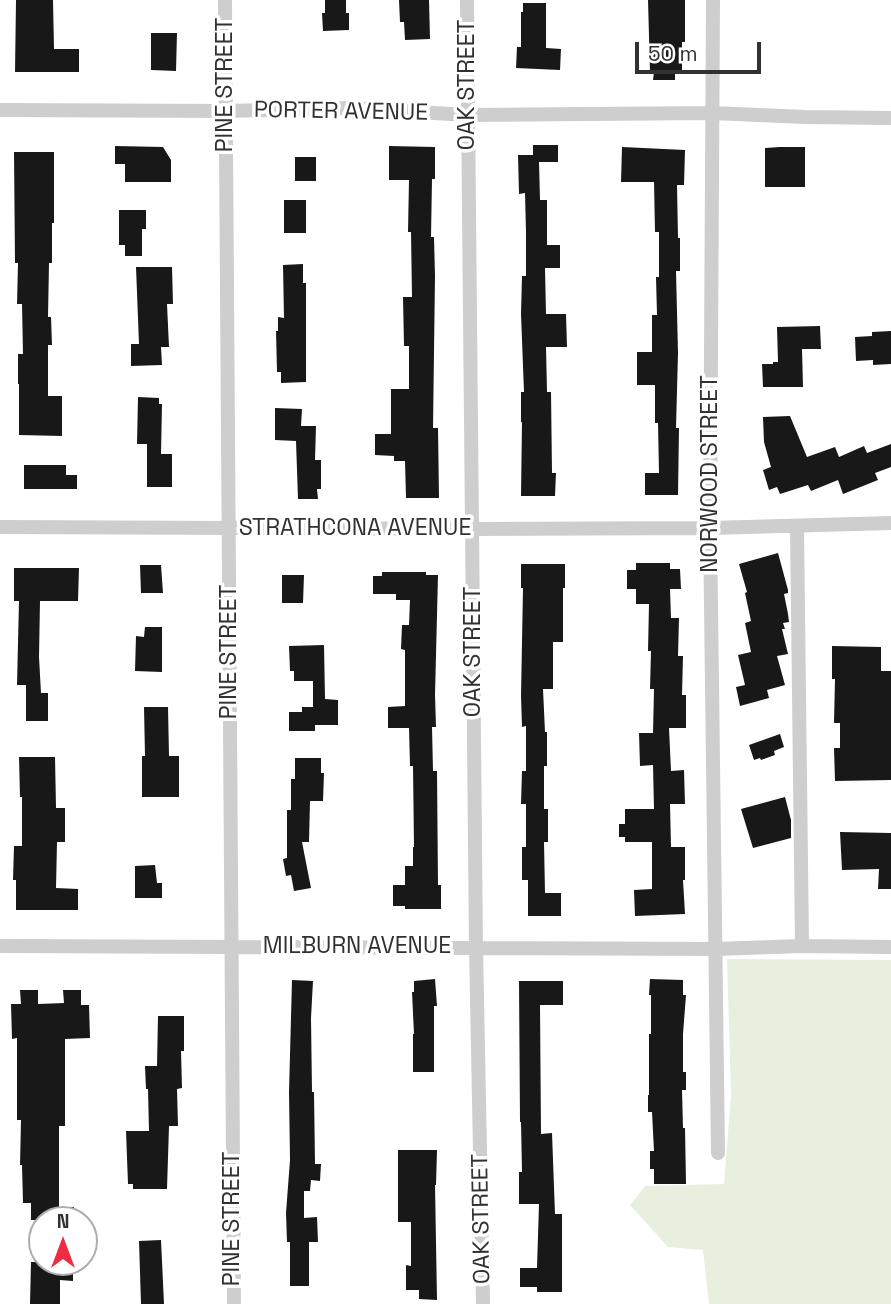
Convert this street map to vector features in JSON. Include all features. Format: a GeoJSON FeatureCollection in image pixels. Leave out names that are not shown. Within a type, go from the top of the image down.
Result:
{"type":"FeatureCollection","features":[{"type":"Feature","properties":{"kind":"street","name":"PINE STREET"},"geometry":{"type":"LineString","coordinates":[[225,0],[234,1304]]}},
{"type":"Feature","properties":{"kind":"street","name":"OAK STREET"},"geometry":{"type":"LineString","coordinates":[[467,0],[476,947],[483,1304]]}},
{"type":"Feature","properties":{"kind":"street","name":"NORWOOD STREET"},"geometry":{"type":"LineString","coordinates":[[713,0],[710,528],[718,1153]]}},
{"type":"Feature","properties":{"kind":"street","name":"PORTER AVENUE"},"geometry":{"type":"LineString","coordinates":[[0,110],[226,111],[350,108],[468,115],[712,113],[891,118]]}},
{"type":"Feature","properties":{"kind":"street","name":"STRATHCONA AVENUE"},"geometry":{"type":"LineString","coordinates":[[0,527],[710,528],[891,523]]}},
{"type":"Feature","properties":{"kind":"street"},"geometry":{"type":"LineString","coordinates":[[797,526],[802,946]]}},
{"type":"Feature","properties":{"kind":"street","name":"MILBURN AVENUE"},"geometry":{"type":"LineString","coordinates":[[0,946],[715,948]]}},
{"type":"Feature","properties":{"kind":"street"},"geometry":{"type":"LineString","coordinates":[[715,948],[891,947]]}},
{"type":"Feature","properties":{"kind":"green space"},"geometry":{"type":"Polygon","coordinates":[[[727,959],[891,960],[891,1304],[709,1304],[703,1250],[668,1247],[630,1205],[645,1186],[724,1184],[731,1095],[727,959]]]}},
{"type":"Feature","properties":{"kind":"building"},"geometry":{"type":"Polygon","coordinates":[[[16,0],[53,0],[54,49],[79,49],[79,72],[15,72],[16,0]]]}},
{"type":"Feature","properties":{"kind":"building"},"geometry":{"type":"Polygon","coordinates":[[[325,0],[346,0],[349,30],[323,31],[322,13],[325,13],[325,0]]]}},
{"type":"Feature","properties":{"kind":"building"},"geometry":{"type":"Polygon","coordinates":[[[399,0],[429,0],[430,39],[405,40],[404,22],[400,22],[399,0]]]}},
{"type":"Feature","properties":{"kind":"building"},"geometry":{"type":"Polygon","coordinates":[[[648,0],[685,0],[682,72],[675,72],[675,80],[653,80],[654,72],[650,72],[648,0]]]}},
{"type":"Feature","properties":{"kind":"building"},"geometry":{"type":"Polygon","coordinates":[[[523,3],[546,3],[546,48],[561,49],[560,70],[516,68],[517,47],[521,47],[523,3]]]}},
{"type":"Feature","properties":{"kind":"building"},"geometry":{"type":"Polygon","coordinates":[[[151,33],[177,33],[176,71],[151,70],[151,33]]]}},
{"type":"Feature","properties":{"kind":"building"},"geometry":{"type":"Polygon","coordinates":[[[533,145],[558,145],[558,162],[539,162],[540,200],[547,200],[547,245],[560,245],[560,268],[545,268],[546,314],[566,314],[567,347],[546,347],[547,392],[551,392],[552,473],[556,473],[555,496],[521,496],[521,392],[524,392],[521,314],[522,276],[526,276],[526,232],[525,193],[519,194],[518,155],[533,155],[533,145]]]}},
{"type":"Feature","properties":{"kind":"building"},"geometry":{"type":"Polygon","coordinates":[[[115,146],[163,147],[171,160],[171,182],[125,182],[125,164],[115,164],[115,146]]]}},
{"type":"Feature","properties":{"kind":"building"},"geometry":{"type":"Polygon","coordinates":[[[389,146],[435,147],[431,237],[434,237],[435,276],[433,428],[438,428],[439,498],[406,498],[405,461],[394,461],[394,456],[375,455],[375,434],[391,434],[391,389],[409,389],[409,346],[404,346],[403,297],[412,297],[411,232],[408,232],[409,180],[389,180],[389,146]]]}},
{"type":"Feature","properties":{"kind":"building"},"geometry":{"type":"Polygon","coordinates":[[[622,147],[685,150],[684,185],[677,185],[680,238],[680,271],[676,271],[678,495],[645,495],[645,473],[659,473],[658,423],[655,423],[655,385],[637,385],[637,352],[652,352],[652,315],[657,315],[659,232],[655,232],[654,182],[621,182],[622,147]]]}},
{"type":"Feature","properties":{"kind":"building"},"geometry":{"type":"Polygon","coordinates":[[[805,147],[805,187],[765,187],[765,148],[805,147]]]}},
{"type":"Feature","properties":{"kind":"building"},"geometry":{"type":"Polygon","coordinates":[[[14,152],[54,152],[54,223],[52,263],[49,263],[48,317],[51,317],[52,345],[48,345],[48,396],[62,396],[62,436],[19,435],[18,354],[23,354],[22,304],[17,304],[18,263],[15,263],[14,152]]]}},
{"type":"Feature","properties":{"kind":"building"},"geometry":{"type":"Polygon","coordinates":[[[295,157],[316,157],[316,181],[295,181],[295,157]]]}},
{"type":"Feature","properties":{"kind":"building"},"geometry":{"type":"Polygon","coordinates":[[[284,200],[306,200],[306,233],[284,233],[284,200]]]}},
{"type":"Feature","properties":{"kind":"building"},"geometry":{"type":"Polygon","coordinates":[[[119,210],[146,210],[146,229],[142,229],[142,256],[125,256],[125,245],[119,245],[119,210]]]}},
{"type":"Feature","properties":{"kind":"building"},"geometry":{"type":"Polygon","coordinates":[[[303,264],[303,283],[306,283],[306,382],[281,383],[281,372],[277,372],[276,331],[278,317],[284,318],[283,265],[303,264]]]}},
{"type":"Feature","properties":{"kind":"building"},"geometry":{"type":"Polygon","coordinates":[[[136,267],[172,267],[173,304],[167,304],[169,347],[161,347],[162,365],[131,366],[131,344],[139,344],[136,267]]]}},
{"type":"Feature","properties":{"kind":"building"},"geometry":{"type":"Polygon","coordinates":[[[820,326],[821,349],[802,349],[803,387],[763,387],[762,364],[778,362],[777,327],[820,326]]]}},
{"type":"Feature","properties":{"kind":"building"},"geometry":{"type":"Polygon","coordinates":[[[891,331],[891,364],[873,365],[873,360],[856,361],[855,337],[872,336],[872,332],[891,331]]]}},
{"type":"Feature","properties":{"kind":"building"},"geometry":{"type":"Polygon","coordinates":[[[138,397],[159,398],[159,404],[162,404],[161,454],[172,454],[172,487],[147,487],[147,444],[137,444],[138,397]]]}},
{"type":"Feature","properties":{"kind":"building"},"geometry":{"type":"Polygon","coordinates":[[[275,408],[302,409],[301,426],[316,426],[315,460],[321,460],[321,489],[317,489],[318,499],[298,499],[296,441],[275,440],[275,408]]]}},
{"type":"Feature","properties":{"kind":"building"},"geometry":{"type":"Polygon","coordinates":[[[790,416],[807,457],[835,447],[839,457],[864,446],[867,453],[891,444],[891,467],[875,473],[878,480],[843,494],[838,480],[811,491],[808,485],[780,494],[777,487],[769,490],[763,470],[771,467],[764,442],[763,417],[790,416]]]}},
{"type":"Feature","properties":{"kind":"building"},"geometry":{"type":"Polygon","coordinates":[[[24,465],[66,465],[66,475],[77,475],[77,489],[24,489],[24,465]]]}},
{"type":"Feature","properties":{"kind":"building"},"geometry":{"type":"Polygon","coordinates":[[[778,553],[788,590],[788,593],[784,594],[789,622],[783,623],[785,629],[782,629],[788,654],[777,656],[785,685],[767,690],[769,698],[740,706],[736,687],[745,685],[738,655],[751,652],[745,623],[751,621],[739,564],[778,553]]]}},
{"type":"Feature","properties":{"kind":"building"},"geometry":{"type":"Polygon","coordinates":[[[636,563],[670,563],[670,569],[680,569],[681,589],[670,589],[671,618],[679,618],[678,656],[683,656],[682,695],[686,695],[686,728],[669,728],[671,771],[684,770],[685,804],[670,804],[671,847],[685,847],[685,914],[635,916],[634,890],[652,889],[652,842],[625,842],[625,837],[619,837],[619,824],[625,824],[625,809],[654,809],[653,765],[640,766],[639,733],[653,733],[654,689],[650,689],[651,651],[648,651],[649,604],[636,604],[636,589],[627,589],[627,570],[636,570],[636,563]]]}},
{"type":"Feature","properties":{"kind":"building"},"geometry":{"type":"Polygon","coordinates":[[[521,564],[565,564],[563,642],[553,642],[553,689],[543,689],[547,732],[544,809],[548,809],[548,842],[544,842],[545,893],[561,893],[561,916],[528,916],[528,880],[522,880],[522,847],[526,847],[526,804],[521,804],[522,771],[526,771],[526,726],[522,727],[521,564]]]}},
{"type":"Feature","properties":{"kind":"building"},"geometry":{"type":"Polygon","coordinates":[[[140,565],[161,565],[163,593],[141,593],[140,565]]]}},
{"type":"Feature","properties":{"kind":"building"},"geometry":{"type":"Polygon","coordinates":[[[14,568],[79,568],[78,601],[40,601],[41,693],[48,693],[48,721],[26,721],[26,685],[17,685],[19,601],[14,601],[14,568]]]}},
{"type":"Feature","properties":{"kind":"building"},"geometry":{"type":"Polygon","coordinates":[[[382,572],[426,572],[426,575],[438,575],[436,727],[432,727],[433,771],[437,771],[438,885],[441,885],[441,909],[405,909],[405,906],[393,906],[393,885],[405,885],[405,866],[413,866],[413,766],[410,766],[409,728],[388,728],[388,707],[405,706],[402,625],[409,625],[410,600],[396,600],[396,594],[373,594],[373,576],[382,576],[382,572]]]}},
{"type":"Feature","properties":{"kind":"building"},"geometry":{"type":"Polygon","coordinates":[[[282,575],[304,575],[303,603],[282,603],[282,575]]]}},
{"type":"Feature","properties":{"kind":"building"},"geometry":{"type":"Polygon","coordinates":[[[145,627],[162,627],[162,672],[135,671],[136,636],[144,637],[145,627]]]}},
{"type":"Feature","properties":{"kind":"building"},"geometry":{"type":"Polygon","coordinates":[[[324,645],[325,699],[338,700],[338,725],[315,725],[315,731],[289,731],[289,712],[302,712],[302,707],[313,707],[313,681],[294,681],[294,671],[290,671],[289,646],[324,645]]]}},
{"type":"Feature","properties":{"kind":"building"},"geometry":{"type":"Polygon","coordinates":[[[832,646],[881,647],[881,671],[891,671],[891,780],[835,781],[834,748],[840,748],[840,723],[834,723],[835,679],[832,679],[832,646]]]}},
{"type":"Feature","properties":{"kind":"building"},"geometry":{"type":"Polygon","coordinates":[[[144,707],[168,707],[169,756],[179,756],[179,797],[142,797],[144,707]]]}},
{"type":"Feature","properties":{"kind":"building"},"geometry":{"type":"Polygon","coordinates":[[[780,734],[784,747],[774,751],[775,755],[754,760],[749,745],[780,734]]]}},
{"type":"Feature","properties":{"kind":"building"},"geometry":{"type":"Polygon","coordinates":[[[19,757],[55,757],[56,808],[65,808],[65,842],[57,842],[56,888],[78,889],[78,910],[16,910],[14,846],[22,846],[19,757]]]}},
{"type":"Feature","properties":{"kind":"building"},"geometry":{"type":"Polygon","coordinates":[[[295,758],[321,758],[321,773],[324,773],[323,801],[310,801],[309,842],[302,842],[311,888],[294,891],[291,875],[286,876],[283,859],[287,858],[287,810],[291,810],[291,779],[295,779],[295,758]]]}},
{"type":"Feature","properties":{"kind":"building"},"geometry":{"type":"Polygon","coordinates":[[[785,797],[791,820],[791,838],[753,848],[741,809],[785,797]]]}},
{"type":"Feature","properties":{"kind":"building"},"geometry":{"type":"Polygon","coordinates":[[[840,832],[891,833],[891,889],[878,889],[879,869],[842,870],[840,832]]]}},
{"type":"Feature","properties":{"kind":"building"},"geometry":{"type":"Polygon","coordinates":[[[155,865],[157,883],[162,883],[162,898],[135,898],[135,866],[155,865]]]}},
{"type":"Feature","properties":{"kind":"building"},"geometry":{"type":"Polygon","coordinates":[[[435,979],[437,1006],[434,1006],[434,1072],[413,1072],[414,981],[435,979]]]}},
{"type":"Feature","properties":{"kind":"building"},"geometry":{"type":"Polygon","coordinates":[[[650,979],[683,980],[683,995],[686,995],[683,1072],[686,1072],[686,1090],[682,1090],[686,1184],[654,1184],[654,1169],[650,1169],[650,1151],[654,1151],[652,1112],[648,1112],[650,979]]]}},
{"type":"Feature","properties":{"kind":"building"},"geometry":{"type":"Polygon","coordinates":[[[292,980],[313,981],[311,1018],[315,1164],[321,1164],[320,1181],[311,1180],[310,1191],[304,1191],[304,1218],[317,1217],[318,1242],[309,1242],[309,1286],[290,1286],[290,1242],[287,1242],[292,980]]]}},
{"type":"Feature","properties":{"kind":"building"},"geometry":{"type":"Polygon","coordinates":[[[519,981],[563,981],[563,1005],[540,1005],[541,1134],[552,1133],[555,1214],[562,1214],[562,1292],[537,1292],[537,1287],[520,1287],[520,1268],[537,1268],[539,1204],[519,1204],[519,1172],[522,1172],[519,981]]]}},
{"type":"Feature","properties":{"kind":"building"},"geometry":{"type":"Polygon","coordinates":[[[20,990],[38,990],[38,1004],[64,1003],[63,990],[81,990],[81,1005],[89,1005],[90,1038],[65,1039],[65,1126],[59,1126],[59,1206],[31,1206],[31,1203],[23,1203],[21,1120],[17,1120],[17,1038],[12,1039],[11,1004],[21,1004],[20,990]]]}},
{"type":"Feature","properties":{"kind":"building"},"geometry":{"type":"Polygon","coordinates":[[[158,1016],[184,1016],[182,1088],[177,1089],[178,1126],[169,1126],[167,1189],[133,1189],[133,1184],[128,1184],[126,1131],[149,1131],[145,1066],[157,1066],[158,1016]]]}},
{"type":"Feature","properties":{"kind":"building"},"geometry":{"type":"Polygon","coordinates":[[[398,1150],[437,1150],[437,1300],[419,1299],[419,1290],[406,1290],[406,1265],[411,1266],[411,1222],[398,1222],[398,1150]]]}},
{"type":"Feature","properties":{"kind":"building"},"geometry":{"type":"Polygon","coordinates":[[[161,1240],[164,1304],[141,1304],[139,1241],[161,1240]]]}},
{"type":"Feature","properties":{"kind":"building"},"geometry":{"type":"Polygon","coordinates":[[[31,1276],[73,1276],[73,1281],[60,1280],[60,1304],[30,1304],[31,1276]]]}}]}
